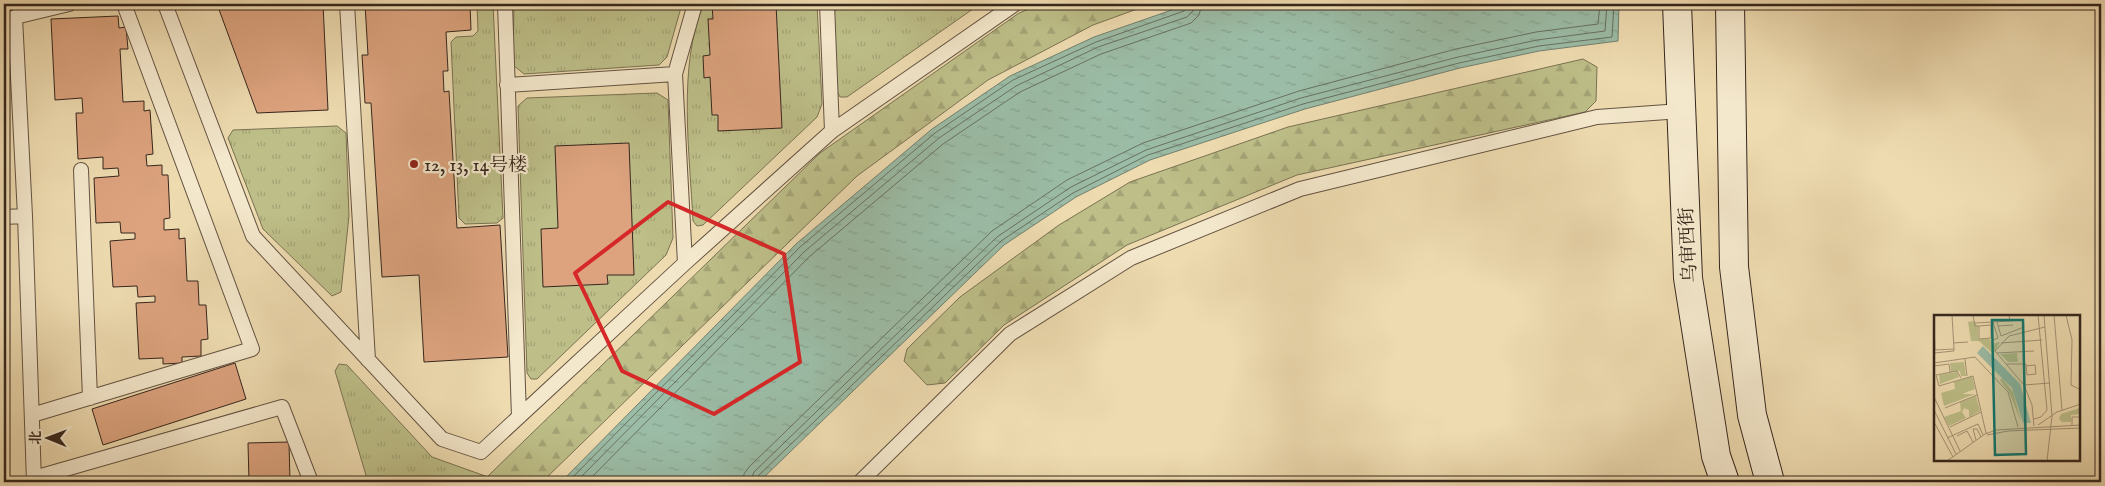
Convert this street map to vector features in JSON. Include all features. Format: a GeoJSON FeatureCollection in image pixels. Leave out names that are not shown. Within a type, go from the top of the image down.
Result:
{"type":"FeatureCollection","features":[{"type":"Feature","properties":{"kind":"main road","name":"乌审西街"},"geometry":{"type":"LineString","coordinates":[[1677,4],[1688,278],[1716,456],[1724,482]]}},
{"type":"Feature","properties":{"kind":"main road"},"geometry":{"type":"LineString","coordinates":[[1730,4],[1734,267],[1752,415],[1770,482]]}},
{"type":"Feature","properties":{"kind":"lane"},"geometry":{"type":"LineString","coordinates":[[69,4],[15,18],[25,216],[34,480],[282,407],[311,482]]}},
{"type":"Feature","properties":{"kind":"lane"},"geometry":{"type":"LineString","coordinates":[[32,415],[252,349],[124,4]]}},
{"type":"Feature","properties":{"kind":"lane"},"geometry":{"type":"LineString","coordinates":[[165,4],[253,236],[442,439],[481,452],[685,263],[832,131],[1015,4]]}},
{"type":"Feature","properties":{"kind":"lane"},"geometry":{"type":"LineString","coordinates":[[348,4],[368,360]]}},
{"type":"Feature","properties":{"kind":"lane"},"geometry":{"type":"LineString","coordinates":[[504,4],[519,417]]}},
{"type":"Feature","properties":{"kind":"lane"},"geometry":{"type":"LineString","coordinates":[[685,263],[675,74],[695,4]]}},
{"type":"Feature","properties":{"kind":"lane"},"geometry":{"type":"LineString","coordinates":[[827,4],[832,131]]}},
{"type":"Feature","properties":{"kind":"lane"},"geometry":{"type":"LineString","coordinates":[[507,85],[675,74]]}},
{"type":"Feature","properties":{"kind":"lane"},"geometry":{"type":"LineString","coordinates":[[860,482],[1010,334],[1131,258],[1300,189],[1597,117],[1681,111]]}},
{"type":"Feature","properties":{"kind":"lane"},"geometry":{"type":"LineString","coordinates":[[81,170],[90,398]]}},
{"type":"Feature","properties":{"kind":"lane"},"geometry":{"type":"LineString","coordinates":[[4,217],[25,216]]}},
{"type":"Feature","properties":{"kind":"highlighted area"},"geometry":{"type":"Polygon","coordinates":[[[668,202],[784,254],[800,362],[714,414],[622,371],[575,273],[668,202]]]}},
{"type":"Feature","properties":{"kind":"green space"},"geometry":{"type":"Polygon","coordinates":[[[477,4],[493,4],[503,218],[497,223],[465,224],[459,218],[451,42],[456,37],[473,36],[478,31],[477,4]]]}},
{"type":"Feature","properties":{"kind":"green space"},"geometry":{"type":"Polygon","coordinates":[[[514,4],[682,4],[667,57],[659,65],[524,74],[513,65],[514,4]]]}},
{"type":"Feature","properties":{"kind":"green space"},"geometry":{"type":"Polygon","coordinates":[[[704,4],[817,4],[822,104],[817,117],[703,225],[697,226],[693,221],[687,111],[690,54],[704,4]]]}},
{"type":"Feature","properties":{"kind":"green space"},"geometry":{"type":"Polygon","coordinates":[[[838,4],[980,4],[847,97],[840,97],[837,91],[834,13],[838,4]]]}},
{"type":"Feature","properties":{"kind":"green space"},"geometry":{"type":"Polygon","coordinates":[[[1041,4],[1151,4],[1093,25],[988,80],[857,176],[542,482],[502,482],[487,477],[820,153],[1019,13],[1041,4]]]}},
{"type":"Feature","properties":{"kind":"green space"},"geometry":{"type":"Polygon","coordinates":[[[1583,59],[1597,67],[1596,101],[1585,112],[1297,175],[1127,245],[1004,325],[945,383],[927,385],[904,361],[907,349],[960,297],[1059,225],[1130,182],[1288,127],[1583,59]]]}},
{"type":"Feature","properties":{"kind":"green space"},"geometry":{"type":"Polygon","coordinates":[[[657,93],[668,100],[673,238],[666,255],[537,379],[531,379],[527,373],[518,106],[527,98],[657,93]]]}},
{"type":"Feature","properties":{"kind":"green space"},"geometry":{"type":"Polygon","coordinates":[[[337,126],[346,133],[349,216],[341,292],[332,296],[263,229],[228,138],[233,130],[337,126]]]}},
{"type":"Feature","properties":{"kind":"green space"},"geometry":{"type":"Polygon","coordinates":[[[339,364],[347,365],[432,457],[502,482],[368,482],[335,371],[339,364]]]}},
{"type":"Feature","properties":{"kind":"water"},"geometry":{"type":"Polygon","coordinates":[[[1189,4],[1619,4],[1618,41],[1539,51],[1460,68],[1305,109],[1150,160],[1076,197],[1004,245],[759,482],[561,482],[796,244],[932,129],[1010,76],[1094,37],[1189,4]]]}},
{"type":"Feature","properties":{"kind":"building"},"geometry":{"type":"Polygon","coordinates":[[[217,4],[323,4],[328,110],[257,113],[217,4]]]}},
{"type":"Feature","properties":{"kind":"building","name":"12, 13, 14号楼"},"geometry":{"type":"Polygon","coordinates":[[[365,4],[470,4],[471,30],[446,32],[448,71],[443,71],[444,92],[449,91],[457,228],[500,225],[508,357],[424,362],[419,275],[382,277],[371,103],[365,103],[362,55],[368,55],[365,4]]]}},
{"type":"Feature","properties":{"kind":"building"},"geometry":{"type":"Polygon","coordinates":[[[712,4],[776,4],[782,128],[718,131],[718,115],[712,115],[710,77],[704,78],[703,56],[710,55],[708,19],[713,19],[712,4]]]}},
{"type":"Feature","properties":{"kind":"building"},"geometry":{"type":"Polygon","coordinates":[[[118,16],[119,28],[126,27],[128,49],[120,49],[123,102],[144,101],[144,111],[150,110],[153,154],[146,155],[147,166],[162,165],[162,175],[168,175],[170,218],[164,219],[164,230],[179,229],[179,239],[185,238],[187,281],[198,281],[199,305],[206,305],[208,339],[201,340],[201,356],[182,357],[182,363],[163,364],[163,358],[139,359],[136,303],[155,302],[155,296],[138,297],[137,286],[113,287],[110,241],[135,239],[135,233],[121,233],[120,222],[96,223],[94,178],[119,176],[118,168],[103,169],[103,157],[78,159],[76,113],[83,113],[82,98],[55,100],[51,19],[118,16]]]}},
{"type":"Feature","properties":{"kind":"building"},"geometry":{"type":"Polygon","coordinates":[[[629,143],[634,275],[607,275],[608,284],[543,287],[541,229],[558,228],[555,146],[629,143]]]}},
{"type":"Feature","properties":{"kind":"building"},"geometry":{"type":"Polygon","coordinates":[[[235,363],[246,399],[103,445],[92,409],[235,363]]]}},
{"type":"Feature","properties":{"kind":"building"},"geometry":{"type":"Polygon","coordinates":[[[289,442],[290,482],[249,482],[248,443],[289,442]]]}},
{"type":"Feature","properties":{"kind":"place","name":"12, 13, 14号楼"},"geometry":{"type":"Point","coordinates":[414,164]}}]}
